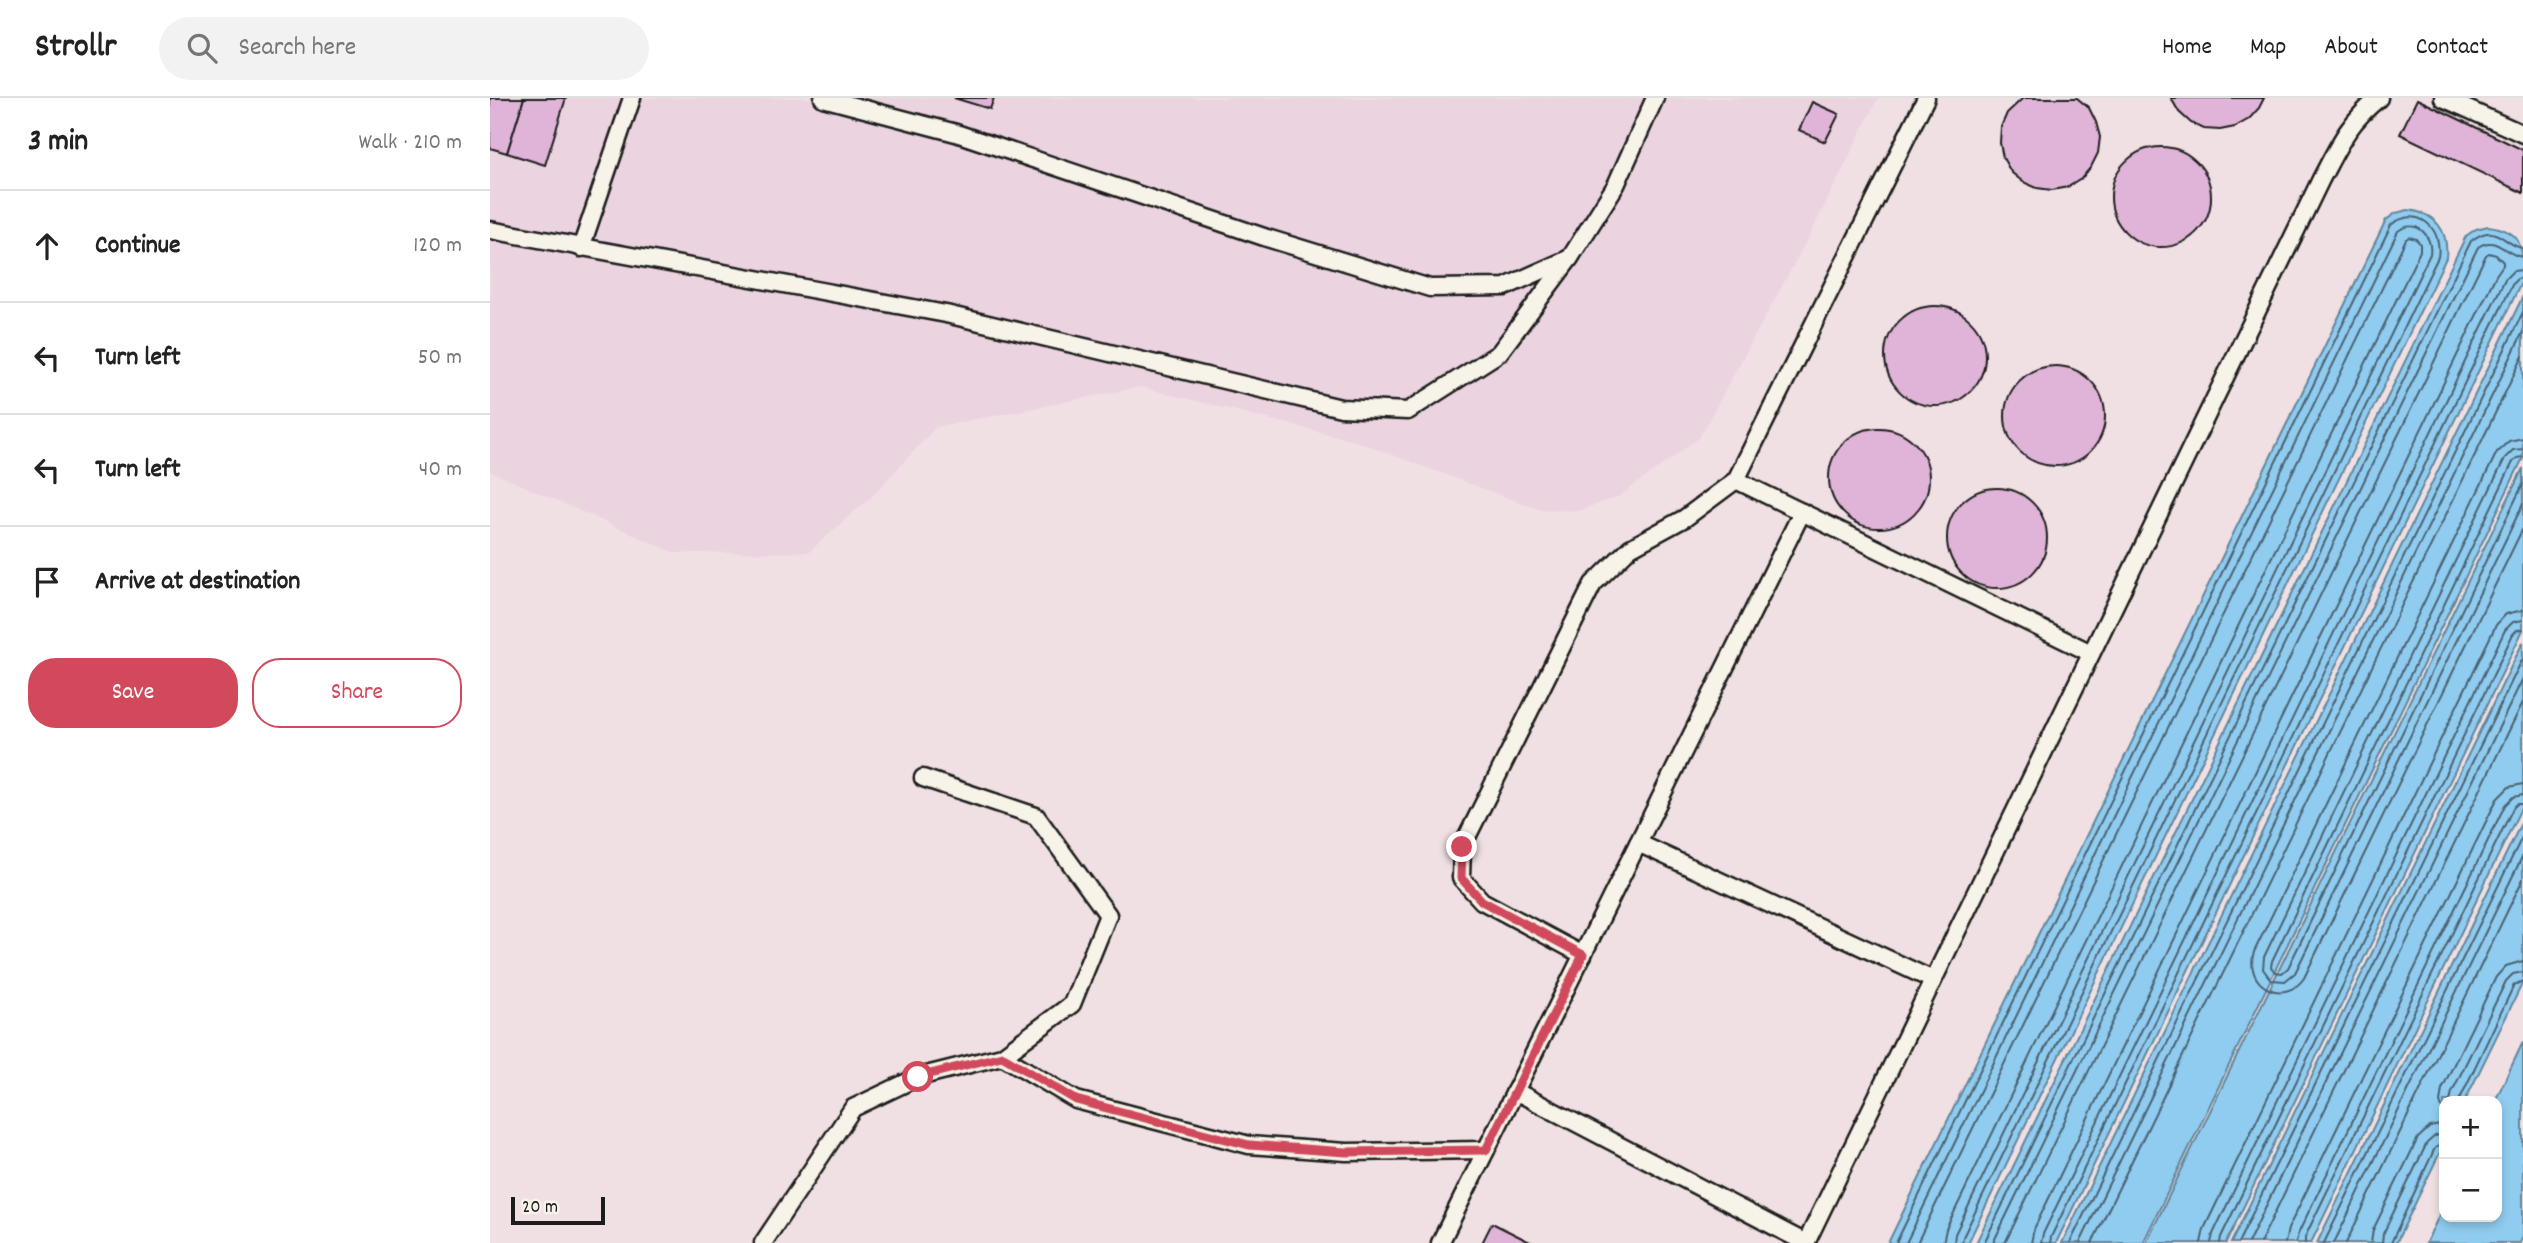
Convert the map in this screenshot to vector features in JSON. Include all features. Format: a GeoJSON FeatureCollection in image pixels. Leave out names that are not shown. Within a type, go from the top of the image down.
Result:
{"type":"FeatureCollection","features":[{"type":"Feature","properties":{"kind":"lane"},"geometry":{"type":"LineString","coordinates":[[581,248],[632,98]]}},
{"type":"Feature","properties":{"kind":"lane"},"geometry":{"type":"LineString","coordinates":[[823,98],[956,132],[1267,238],[1430,288],[1505,287],[1570,258]]}},
{"type":"Feature","properties":{"kind":"lane"},"geometry":{"type":"LineString","coordinates":[[490,230],[946,314],[1342,408],[1408,411],[1499,353],[1570,258],[1616,185],[1655,98]]}},
{"type":"Feature","properties":{"kind":"lane"},"geometry":{"type":"LineString","coordinates":[[1583,955],[1482,901],[1461,878],[1462,847],[1593,584],[1630,548],[1685,518],[1736,480],[1926,98]]}},
{"type":"Feature","properties":{"kind":"lane"},"geometry":{"type":"LineString","coordinates":[[1515,1091],[1806,1243],[2321,179],[2347,131],[2359,115],[2379,98]]}},
{"type":"Feature","properties":{"kind":"lane"},"geometry":{"type":"LineString","coordinates":[[2444,98],[2523,134]]}},
{"type":"Feature","properties":{"kind":"lane"},"geometry":{"type":"LineString","coordinates":[[1736,480],[2091,653]]}},
{"type":"Feature","properties":{"kind":"lane"},"geometry":{"type":"LineString","coordinates":[[1440,1243],[1802,512]]}},
{"type":"Feature","properties":{"kind":"lane"},"geometry":{"type":"LineString","coordinates":[[763,1243],[853,1108],[918,1077],[1002,1056],[1072,1004],[1108,915],[1036,816],[923,778]]}},
{"type":"Feature","properties":{"kind":"lane"},"geometry":{"type":"LineString","coordinates":[[1638,843],[1933,980]]}},
{"type":"Feature","properties":{"kind":"lane"},"geometry":{"type":"LineString","coordinates":[[1002,1056],[1076,1100],[1249,1145],[1346,1152],[1486,1150]]}},
{"type":"Feature","properties":{"kind":"shaded area"},"geometry":{"type":"Polygon","coordinates":[[[490,98],[1878,98],[1811,233],[1699,438],[1620,496],[1578,511],[1538,509],[1352,440],[1140,387],[936,427],[873,495],[809,552],[675,553],[490,471],[490,98]]]}},
{"type":"Feature","properties":{"kind":"water"},"geometry":{"type":"Polygon","coordinates":[[[2408,210],[2426,215],[2438,225],[2445,239],[2446,258],[1968,1243],[1888,1243],[2386,220],[2396,213],[2408,210]]]}},
{"type":"Feature","properties":{"kind":"water"},"geometry":{"type":"Polygon","coordinates":[[[2488,226],[2508,232],[2519,242],[2523,279],[2056,1243],[1976,1243],[2466,236],[2476,229],[2488,226]]]}},
{"type":"Feature","properties":{"kind":"water"},"geometry":{"type":"Polygon","coordinates":[[[2523,296],[2523,458],[2143,1243],[2062,1243],[2523,296]]]}},
{"type":"Feature","properties":{"kind":"water"},"geometry":{"type":"Polygon","coordinates":[[[2523,468],[2523,630],[2226,1243],[2146,1243],[2523,468]]]}},
{"type":"Feature","properties":{"kind":"water"},"geometry":{"type":"Polygon","coordinates":[[[2523,642],[2523,804],[2311,1243],[2231,1243],[2523,642]]]}},
{"type":"Feature","properties":{"kind":"water"},"geometry":{"type":"Polygon","coordinates":[[[2523,819],[2523,982],[2467,1096],[2439,1096],[2439,1154],[2396,1243],[2317,1243],[2523,819]]]}},
{"type":"Feature","properties":{"kind":"water"},"geometry":{"type":"Polygon","coordinates":[[[2523,1042],[2523,1237],[2520,1243],[2426,1243],[2439,1216],[2439,1222],[2502,1222],[2502,1096],[2497,1096],[2523,1042]]]}},
{"type":"Feature","properties":{"kind":"building"},"geometry":{"type":"Polygon","coordinates":[[[490,98],[524,98],[507,153],[490,148],[490,98]]]}},
{"type":"Feature","properties":{"kind":"building"},"geometry":{"type":"Polygon","coordinates":[[[524,98],[566,98],[545,165],[507,153],[524,98]]]}},
{"type":"Feature","properties":{"kind":"building"},"geometry":{"type":"Polygon","coordinates":[[[954,98],[994,98],[990,109],[954,98]]]}},
{"type":"Feature","properties":{"kind":"building"},"geometry":{"type":"Polygon","coordinates":[[[2023,98],[2077,98],[2089,108],[2100,137],[2098,153],[2081,179],[2068,187],[2052,190],[2023,182],[2011,172],[2003,158],[2001,127],[2007,113],[2023,98]]]}},
{"type":"Feature","properties":{"kind":"building"},"geometry":{"type":"Polygon","coordinates":[[[2171,98],[2264,98],[2249,119],[2235,127],[2220,130],[2204,129],[2191,123],[2179,112],[2171,98]]]}},
{"type":"Feature","properties":{"kind":"building"},"geometry":{"type":"Polygon","coordinates":[[[2417,99],[2523,150],[2523,193],[2400,134],[2417,99]]]}},
{"type":"Feature","properties":{"kind":"building"},"geometry":{"type":"Polygon","coordinates":[[[1812,102],[1839,114],[1825,142],[1799,130],[1812,102]]]}},
{"type":"Feature","properties":{"kind":"building"},"geometry":{"type":"Polygon","coordinates":[[[2161,147],[2180,151],[2196,162],[2207,178],[2211,197],[2207,216],[2196,232],[2180,243],[2161,247],[2142,243],[2126,232],[2115,216],[2111,197],[2115,178],[2126,162],[2142,151],[2161,147]]]}},
{"type":"Feature","properties":{"kind":"building"},"geometry":{"type":"Polygon","coordinates":[[[1935,306],[1954,310],[1970,321],[1981,337],[1985,356],[1981,375],[1970,391],[1954,402],[1935,406],[1916,402],[1900,391],[1889,375],[1885,356],[1889,337],[1900,321],[1916,310],[1935,306]]]}},
{"type":"Feature","properties":{"kind":"building"},"geometry":{"type":"Polygon","coordinates":[[[2055,366],[2074,370],[2090,381],[2101,397],[2105,416],[2101,435],[2090,451],[2074,462],[2055,466],[2036,462],[2020,451],[2009,435],[2005,416],[2009,397],[2020,381],[2036,370],[2055,366]]]}},
{"type":"Feature","properties":{"kind":"building"},"geometry":{"type":"Polygon","coordinates":[[[1879,428],[1898,432],[1914,443],[1925,459],[1929,478],[1925,497],[1914,513],[1898,524],[1879,528],[1860,524],[1844,513],[1833,497],[1829,478],[1833,459],[1844,443],[1860,432],[1879,428]]]}},
{"type":"Feature","properties":{"kind":"building"},"geometry":{"type":"Polygon","coordinates":[[[1997,488],[2016,492],[2032,503],[2043,519],[2047,538],[2043,557],[2032,573],[2016,584],[1997,588],[1978,584],[1962,573],[1951,557],[1947,538],[1951,519],[1962,503],[1978,492],[1997,488]]]}},
{"type":"Feature","properties":{"kind":"building"},"geometry":{"type":"Polygon","coordinates":[[[1492,1223],[1532,1243],[1482,1243],[1492,1223]]]}},
{"type":"Feature","properties":{"kind":"route"},"geometry":{"type":"LineString","coordinates":[[918,1077],[1002,1056],[1076,1100],[1249,1145],[1346,1152],[1486,1150],[1583,955],[1482,901],[1461,878],[1462,847]]}}]}
